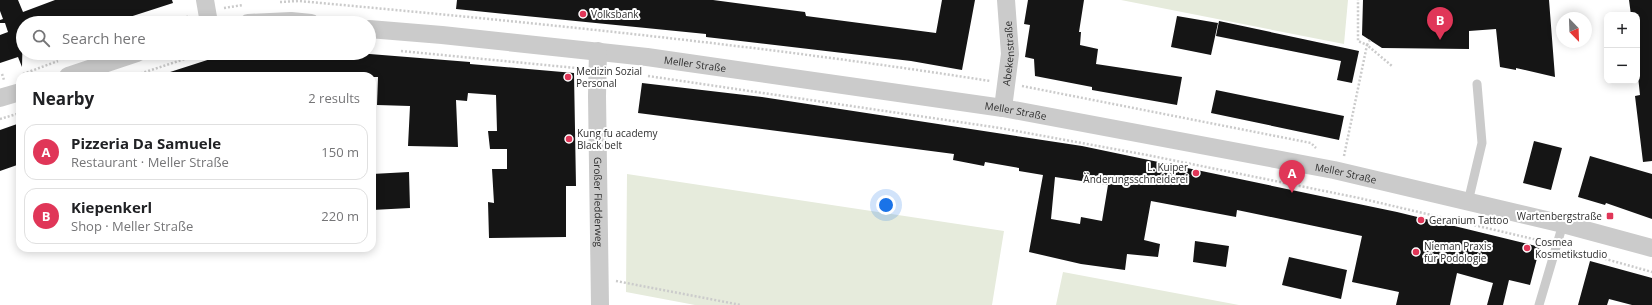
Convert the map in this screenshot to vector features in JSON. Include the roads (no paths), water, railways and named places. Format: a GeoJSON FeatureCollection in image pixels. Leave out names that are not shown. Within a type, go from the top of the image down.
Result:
{"type":"FeatureCollection","features":[{"type":"Feature","properties":{"kind":"street"},"geometry":{"type":"LineString","coordinates":[[205,0],[208,16]]}},
{"type":"Feature","properties":{"kind":"street","name":"Abekenstraße"},"geometry":{"type":"LineString","coordinates":[[1003,108],[1010,54],[1006,0]]}},
{"type":"Feature","properties":{"kind":"street","name":"Meller Straße"},"geometry":{"type":"LineString","coordinates":[[376,29],[442,34],[598,51],[1003,108],[1340,172],[1563,224],[1652,248]]}},
{"type":"Feature","properties":{"kind":"street","name":"Großer Fledderweg"},"geometry":{"type":"LineString","coordinates":[[598,51],[597,96],[600,305]]}},
{"type":"Feature","properties":{"kind":"street"},"geometry":{"type":"LineString","coordinates":[[80,72],[116,60]]}},
{"type":"Feature","properties":{"kind":"street"},"geometry":{"type":"LineString","coordinates":[[0,98],[16,83]]}},
{"type":"Feature","properties":{"kind":"lane"},"geometry":{"type":"LineString","coordinates":[[1468,202],[1482,143],[1477,84]]}},
{"type":"Feature","properties":{"kind":"lane"},"geometry":{"type":"LineString","coordinates":[[1539,305],[1563,224]]}},
{"type":"Feature","properties":{"kind":"place","name":"Volksbank"},"geometry":{"type":"Point","coordinates":[583,14]}},
{"type":"Feature","properties":{"kind":"place","name":"Kiepenkerl"},"geometry":{"type":"Point","coordinates":[1440,40]}},
{"type":"Feature","properties":{"kind":"place","name":"Medizin Sozial Personal"},"geometry":{"type":"Point","coordinates":[568,77]}},
{"type":"Feature","properties":{"kind":"place","name":"Kung fu academy Black belt"},"geometry":{"type":"Point","coordinates":[569,139]}},
{"type":"Feature","properties":{"kind":"place","name":"L. Kuiper Änderungsschneiderei"},"geometry":{"type":"Point","coordinates":[1196,173]}},
{"type":"Feature","properties":{"kind":"place","name":"Pizzeria Da Samuele"},"geometry":{"type":"Point","coordinates":[1292,193]}},
{"type":"Feature","properties":{"kind":"place","name":"Wartenbergstraße"},"geometry":{"type":"Point","coordinates":[1610,216]}},
{"type":"Feature","properties":{"kind":"place","name":"Geranium Tattoo"},"geometry":{"type":"Point","coordinates":[1421,220]}},
{"type":"Feature","properties":{"kind":"place","name":"Cosmea Kosmetikstudio"},"geometry":{"type":"Point","coordinates":[1527,248]}},
{"type":"Feature","properties":{"kind":"place","name":"Nieman Praxis für Podologie"},"geometry":{"type":"Point","coordinates":[1416,252]}}]}
